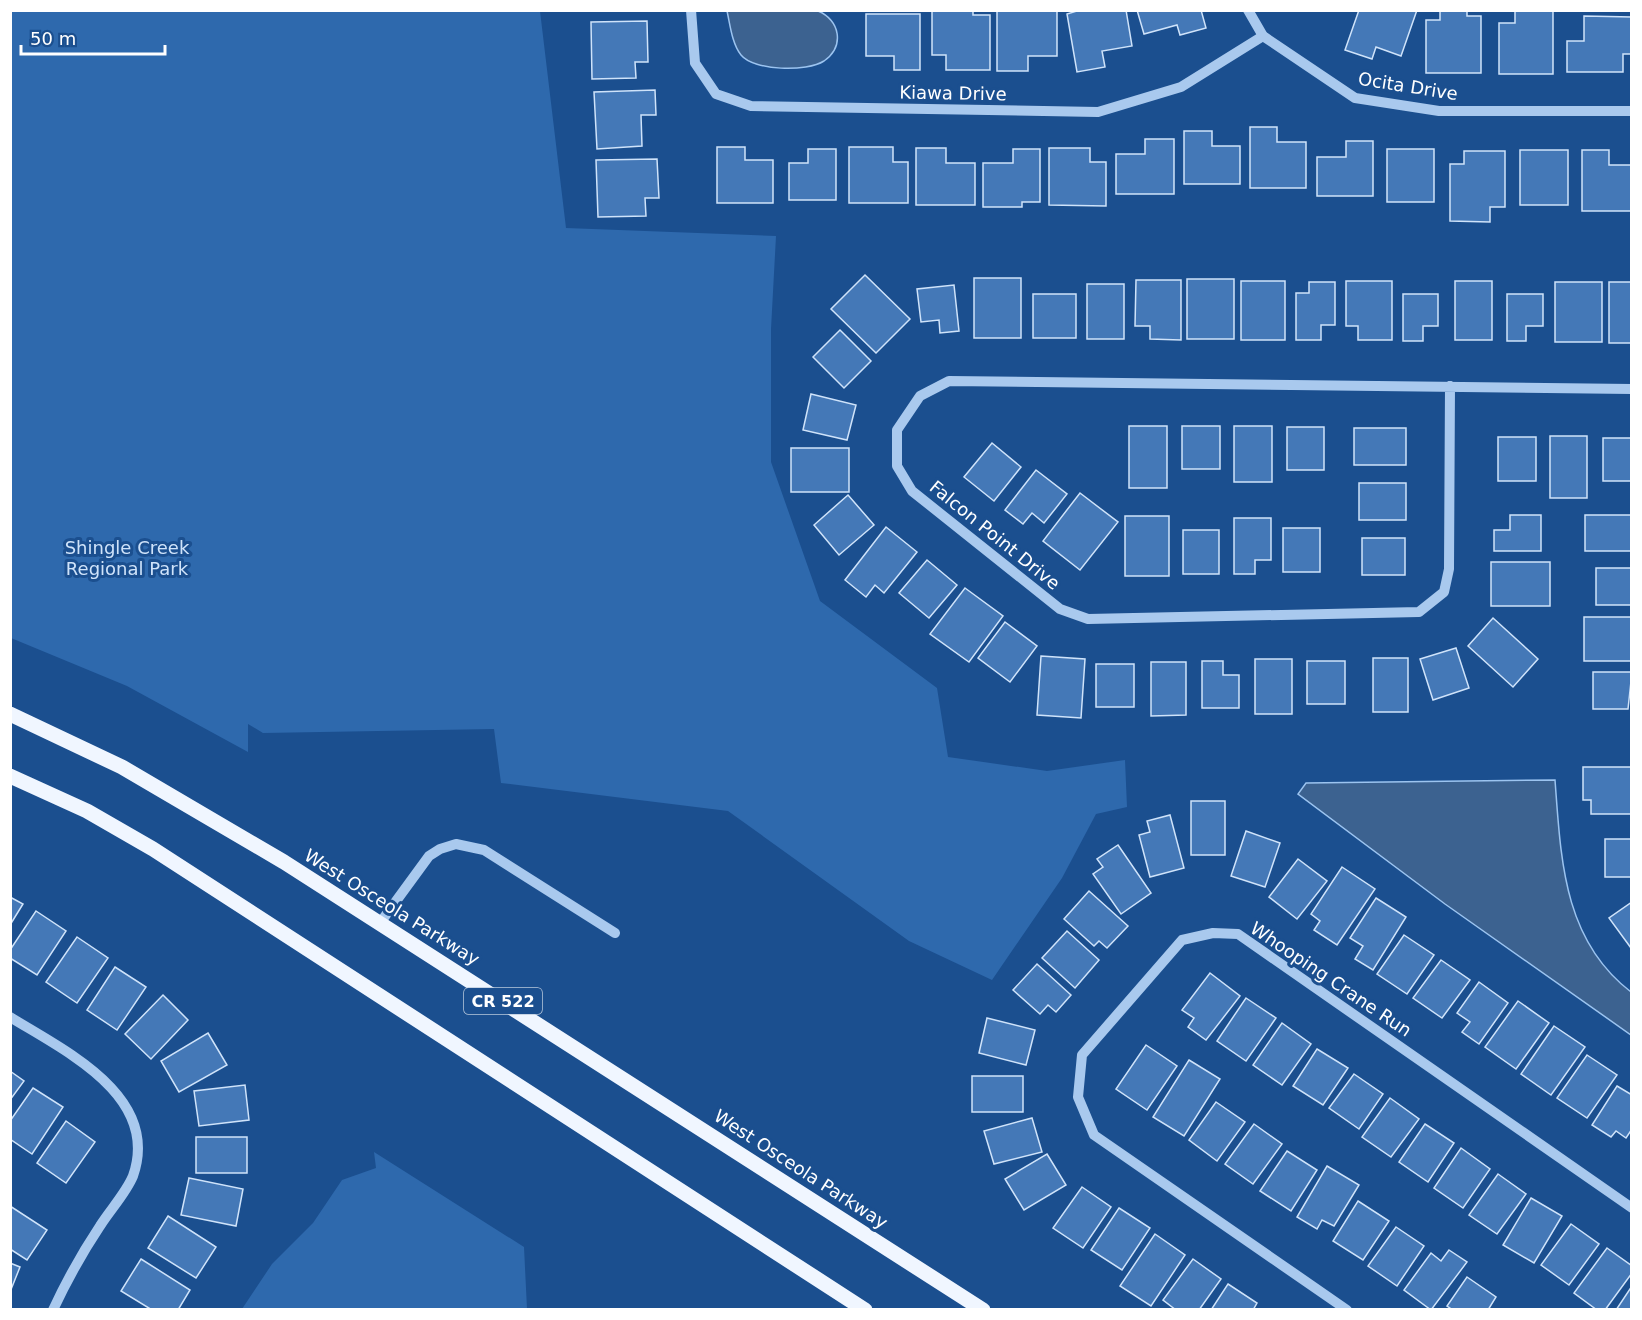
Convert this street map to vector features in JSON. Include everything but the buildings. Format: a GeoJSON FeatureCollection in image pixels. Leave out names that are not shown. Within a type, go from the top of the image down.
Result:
{"type":"FeatureCollection","features":[{"type":"Feature","properties":{"kind":"main road","name":"West Osceola Parkway"},"geometry":{"type":"LineString","coordinates":[[10,714],[122,767],[284,862],[983,1310]]}},
{"type":"Feature","properties":{"kind":"main road"},"geometry":{"type":"LineString","coordinates":[[10,776],[87,811],[153,849],[865,1310]]}},
{"type":"Feature","properties":{"kind":"street","name":"Kiawa Drive"},"geometry":{"type":"LineString","coordinates":[[691,10],[695,63],[716,94],[751,106],[1098,112],[1181,87],[1263,36]]}},
{"type":"Feature","properties":{"kind":"street","name":"Ocita Drive"},"geometry":{"type":"LineString","coordinates":[[1248,10],[1263,36],[1355,98],[1439,111],[1632,111]]}},
{"type":"Feature","properties":{"kind":"street","name":"Falcon Point Drive"},"geometry":{"type":"LineString","coordinates":[[1450,386],[1449,569],[1444,591],[1419,612],[1088,619],[1060,609],[912,491],[897,466],[897,430],[920,396],[949,381],[1450,386],[1632,389]]}},
{"type":"Feature","properties":{"kind":"street"},"geometry":{"type":"LineString","coordinates":[[380,923],[429,856],[440,849],[456,844],[484,850],[615,933]]}},
{"type":"Feature","properties":{"kind":"street","name":"Whooping Crane Run"},"geometry":{"type":"LineString","coordinates":[[1347,1310],[1094,1135],[1078,1096],[1082,1055],[1182,940],[1212,933],[1238,934],[1632,1208]]}},
{"type":"Feature","properties":{"kind":"street"},"geometry":{"type":"LineString","coordinates":[[10,1017],[91,1066],[123,1102],[139,1136],[132,1176],[75,1263],[53,1310]]}},
{"type":"Feature","properties":{"kind":"green space","name":"Shingle Creek Regional Park"},"geometry":{"type":"Polygon","coordinates":[[[10,11],[540,11],[566,228],[776,236],[771,329],[771,462],[820,601],[937,688],[948,757],[1047,771],[1125,760],[1127,807],[1096,814],[1062,878],[992,980],[909,941],[728,811],[501,783],[494,729],[263,733],[248,724],[248,752],[127,686],[11,638],[10,11]]]}},
{"type":"Feature","properties":{"kind":"green space"},"geometry":{"type":"Polygon","coordinates":[[[374,1152],[524,1247],[527,1309],[242,1309],[272,1264],[313,1223],[342,1180],[376,1168],[374,1152]]]}},
{"type":"Feature","properties":{"kind":"shaded area"},"geometry":{"type":"Polygon","coordinates":[[[727,11],[818,11],[831,20],[835,27],[837,41],[835,48],[831,55],[816,65],[781,68],[757,64],[741,55],[735,45],[727,11]]]}},
{"type":"Feature","properties":{"kind":"shaded area"},"geometry":{"type":"Polygon","coordinates":[[[1555,780],[1560,839],[1570,896],[1591,948],[1608,971],[1631,992],[1631,1035],[1445,904],[1298,794],[1306,783],[1555,780]]]}}]}
